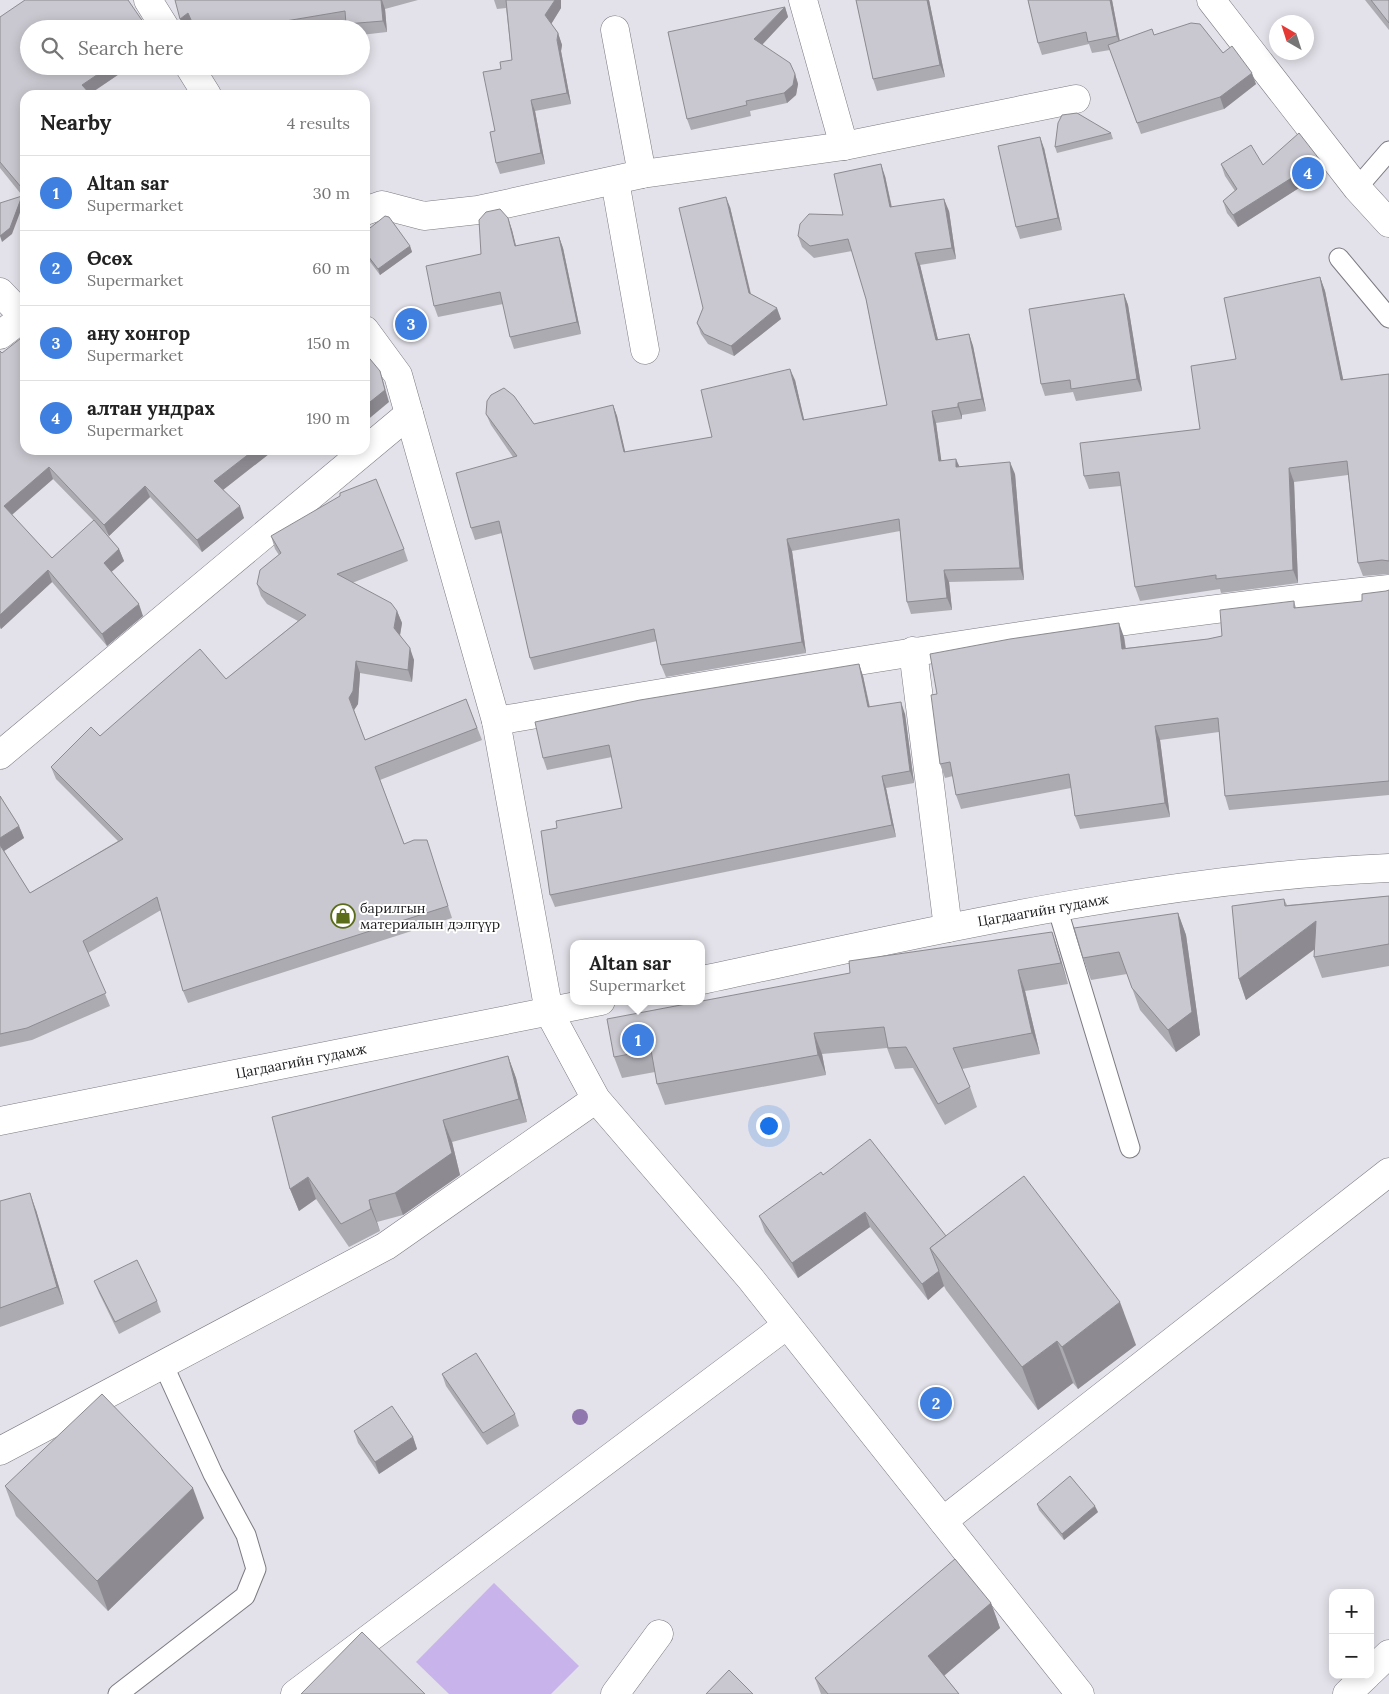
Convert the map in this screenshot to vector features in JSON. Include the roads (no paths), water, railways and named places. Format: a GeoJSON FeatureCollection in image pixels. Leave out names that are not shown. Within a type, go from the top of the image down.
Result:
{"type":"FeatureCollection","features":[{"type":"Feature","properties":{"kind":"street"},"geometry":{"type":"LineString","coordinates":[[148,0],[160,20]]}},
{"type":"Feature","properties":{"kind":"street"},"geometry":{"type":"LineString","coordinates":[[803,0],[844,146]]}},
{"type":"Feature","properties":{"kind":"street"},"geometry":{"type":"LineString","coordinates":[[1211,0],[1358,188],[1389,223]]}},
{"type":"Feature","properties":{"kind":"street"},"geometry":{"type":"LineString","coordinates":[[615,30],[642,174]]}},
{"type":"Feature","properties":{"kind":"street"},"geometry":{"type":"LineString","coordinates":[[195,75],[204,90]]}},
{"type":"Feature","properties":{"kind":"street"},"geometry":{"type":"LineString","coordinates":[[370,210],[382,206],[424,216],[478,210],[642,174],[844,146],[1076,99]]}},
{"type":"Feature","properties":{"kind":"street"},"geometry":{"type":"LineString","coordinates":[[615,181],[644,350]]}},
{"type":"Feature","properties":{"kind":"street"},"geometry":{"type":"LineString","coordinates":[[0,292],[20,311]]}},
{"type":"Feature","properties":{"kind":"street"},"geometry":{"type":"LineString","coordinates":[[0,335],[20,320]]}},
{"type":"Feature","properties":{"kind":"street"},"geometry":{"type":"LineString","coordinates":[[370,337],[398,375],[496,721],[549,1012],[596,1099],[750,1278],[1080,1694]]}},
{"type":"Feature","properties":{"kind":"street"},"geometry":{"type":"LineString","coordinates":[[370,447],[409,414]]}},
{"type":"Feature","properties":{"kind":"street"},"geometry":{"type":"LineString","coordinates":[[0,755],[360,455]]}},
{"type":"Feature","properties":{"kind":"street"},"geometry":{"type":"LineString","coordinates":[[496,721],[913,651],[1238,604],[1389,589]]}},
{"type":"Feature","properties":{"kind":"street"},"geometry":{"type":"LineString","coordinates":[[913,651],[948,928]]}},
{"type":"Feature","properties":{"kind":"street","name":"Цагдаагийн гудамж"},"geometry":{"type":"LineString","coordinates":[[705,979],[1057,907],[1182,887],[1323,871],[1389,868]]}},
{"type":"Feature","properties":{"kind":"street","name":"Цагдаагийн гудамж"},"geometry":{"type":"LineString","coordinates":[[0,1121],[582,1005]]}},
{"type":"Feature","properties":{"kind":"street"},"geometry":{"type":"LineString","coordinates":[[0,1451],[386,1246],[596,1099]]}},
{"type":"Feature","properties":{"kind":"street"},"geometry":{"type":"LineString","coordinates":[[943,1522],[1389,1172]]}},
{"type":"Feature","properties":{"kind":"street"},"geometry":{"type":"LineString","coordinates":[[295,1694],[787,1325]]}},
{"type":"Feature","properties":{"kind":"street"},"geometry":{"type":"LineString","coordinates":[[615,1694],[659,1634]]}},
{"type":"Feature","properties":{"kind":"street"},"geometry":{"type":"LineString","coordinates":[[367,1640],[387,1660]]}},
{"type":"Feature","properties":{"kind":"street"},"geometry":{"type":"LineString","coordinates":[[1374,1668],[1389,1654]]}},
{"type":"Feature","properties":{"kind":"street"},"geometry":{"type":"LineString","coordinates":[[1347,1694],[1363,1679]]}},
{"type":"Feature","properties":{"kind":"lane"},"geometry":{"type":"LineString","coordinates":[[1358,188],[1389,151]]}},
{"type":"Feature","properties":{"kind":"lane"},"geometry":{"type":"LineString","coordinates":[[1339,258],[1389,318]]}},
{"type":"Feature","properties":{"kind":"lane"},"geometry":{"type":"LineString","coordinates":[[1057,907],[1130,1148]]}},
{"type":"Feature","properties":{"kind":"lane"},"geometry":{"type":"LineString","coordinates":[[118,1694],[245,1596],[256,1569],[246,1535],[213,1474],[163,1364]]}},
{"type":"Feature","properties":{"kind":"place","name":"алтан ундрах"},"geometry":{"type":"Point","coordinates":[1308,173]}},
{"type":"Feature","properties":{"kind":"place","name":"ану хонгор"},"geometry":{"type":"Point","coordinates":[411,324]}},
{"type":"Feature","properties":{"kind":"place","name":"барилгын материалын дэлгүүр"},"geometry":{"type":"Point","coordinates":[343,916]}},
{"type":"Feature","properties":{"kind":"place","name":"Altan sar"},"geometry":{"type":"Point","coordinates":[638,1040]}},
{"type":"Feature","properties":{"kind":"place","name":"Өсөх"},"geometry":{"type":"Point","coordinates":[936,1403]}}]}
